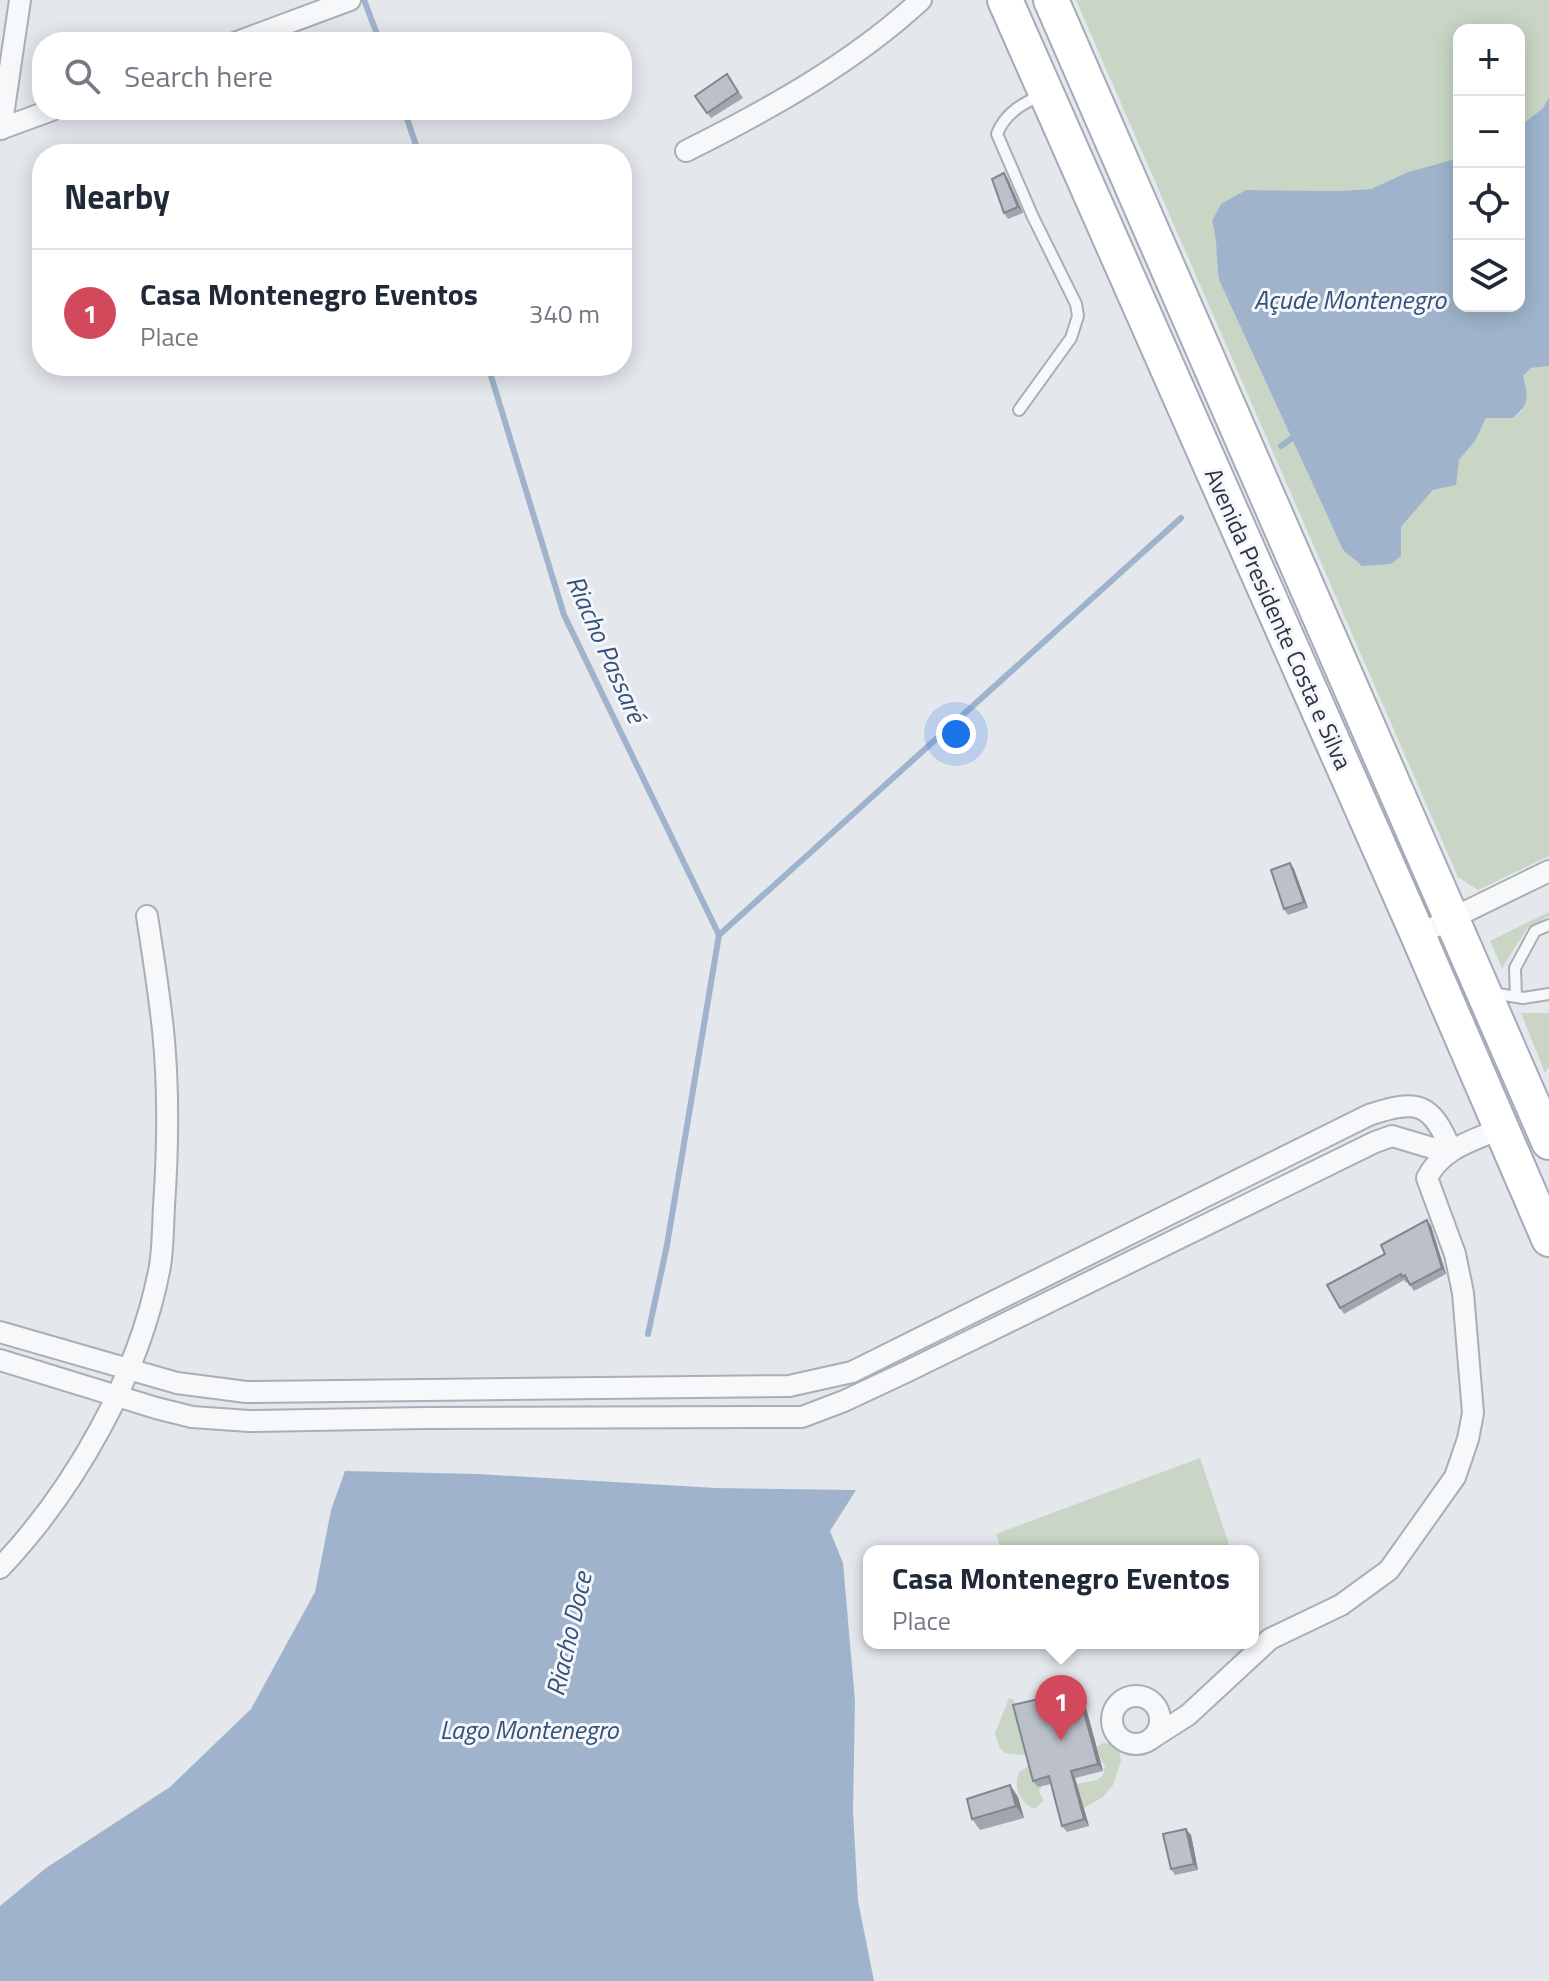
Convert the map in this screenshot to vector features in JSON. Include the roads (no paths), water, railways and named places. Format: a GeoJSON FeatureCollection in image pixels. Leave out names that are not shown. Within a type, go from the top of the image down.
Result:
{"type":"FeatureCollection","features":[{"type":"Feature","properties":{"kind":"main road","name":"Avenida Presidente Costa e Silva"},"geometry":{"type":"LineString","coordinates":[[1005,0],[1549,1239]]}},
{"type":"Feature","properties":{"kind":"main road","name":"Avenida Presidente Costa e Silva"},"geometry":{"type":"LineString","coordinates":[[1051,0],[1452,918],[1500,994],[1545,1121]]}},
{"type":"Feature","properties":{"kind":"main road"},"geometry":{"type":"LineString","coordinates":[[1072,48],[1045,92],[1096,100]]}},
{"type":"Feature","properties":{"kind":"street"},"geometry":{"type":"LineString","coordinates":[[20,0],[0,129],[32,117]]}},
{"type":"Feature","properties":{"kind":"street"},"geometry":{"type":"LineString","coordinates":[[264,32],[350,0]]}},
{"type":"Feature","properties":{"kind":"street"},"geometry":{"type":"LineString","coordinates":[[686,151],[851,56],[921,0]]}},
{"type":"Feature","properties":{"kind":"street"},"geometry":{"type":"LineString","coordinates":[[1478,890],[1549,856]]}},
{"type":"Feature","properties":{"kind":"street"},"geometry":{"type":"LineString","coordinates":[[1418,935],[1549,871]]}},
{"type":"Feature","properties":{"kind":"street"},"geometry":{"type":"LineString","coordinates":[[0,1568],[63,1489],[109,1413],[142,1335],[160,1265],[168,1146],[163,1031],[147,916]]}},
{"type":"Feature","properties":{"kind":"street"},"geometry":{"type":"LineString","coordinates":[[0,1332],[177,1383],[246,1392],[789,1386],[852,1372],[1369,1115],[1412,1105],[1439,1122],[1451,1150]]}},
{"type":"Feature","properties":{"kind":"street"},"geometry":{"type":"LineString","coordinates":[[1152,1738],[1207,1699],[1270,1639],[1341,1605],[1389,1570],[1455,1477],[1473,1413],[1463,1293],[1455,1254],[1427,1178],[1434,1163],[1451,1150],[1502,1128]]}},
{"type":"Feature","properties":{"kind":"street"},"geometry":{"type":"LineString","coordinates":[[0,1360],[192,1417],[249,1421],[802,1417],[906,1372],[1375,1142],[1392,1136],[1439,1150],[1451,1150]]}},
{"type":"Feature","properties":{"kind":"lane"},"geometry":{"type":"LineString","coordinates":[[1019,410],[1071,338],[1078,316],[1076,304],[997,134],[1008,115],[1045,92]]}},
{"type":"Feature","properties":{"kind":"lane"},"geometry":{"type":"LineString","coordinates":[[1549,925],[1535,931],[1500,994],[1541,997],[1549,994]]}},
{"type":"Feature","properties":{"kind":"water","name":"Açude Montenegro"},"geometry":{"type":"Polygon","coordinates":[[[1549,97],[1549,366],[1531,368],[1523,376],[1527,394],[1522,408],[1513,418],[1486,418],[1475,441],[1459,460],[1456,485],[1433,490],[1401,527],[1401,556],[1391,564],[1362,566],[1343,550],[1219,280],[1212,221],[1221,204],[1246,190],[1371,189],[1408,172],[1453,160],[1453,312],[1525,312],[1525,122],[1543,108],[1549,97]]]}},
{"type":"Feature","properties":{"kind":"water","name":"Lago Montenegro"},"geometry":{"type":"Polygon","coordinates":[[[345,1471],[478,1474],[716,1488],[856,1490],[830,1531],[843,1563],[855,1701],[853,1811],[858,1901],[874,1981],[0,1981],[0,1906],[46,1868],[170,1787],[251,1709],[315,1592],[331,1510],[345,1471]]]}},
{"type":"Feature","properties":{"kind":"waterway","name":"Riacho Passaré"},"geometry":{"type":"LineString","coordinates":[[364,0],[376,32]]}},
{"type":"Feature","properties":{"kind":"waterway","name":"Riacho Passaré"},"geometry":{"type":"LineString","coordinates":[[407,120],[416,144]]}},
{"type":"Feature","properties":{"kind":"waterway","name":"Riacho Passaré"},"geometry":{"type":"LineString","coordinates":[[491,376],[564,615],[719,935]]}},
{"type":"Feature","properties":{"kind":"waterway"},"geometry":{"type":"LineString","coordinates":[[1281,446],[1295,436]]}},
{"type":"Feature","properties":{"kind":"waterway"},"geometry":{"type":"LineString","coordinates":[[719,935],[1181,518]]}},
{"type":"Feature","properties":{"kind":"waterway","name":"Riacho Doce"},"geometry":{"type":"LineString","coordinates":[[648,1334],[667,1245],[719,935]]}},
{"type":"Feature","properties":{"kind":"place","name":"Casa Montenegro Eventos"},"geometry":{"type":"Point","coordinates":[1061,1741]}}]}
